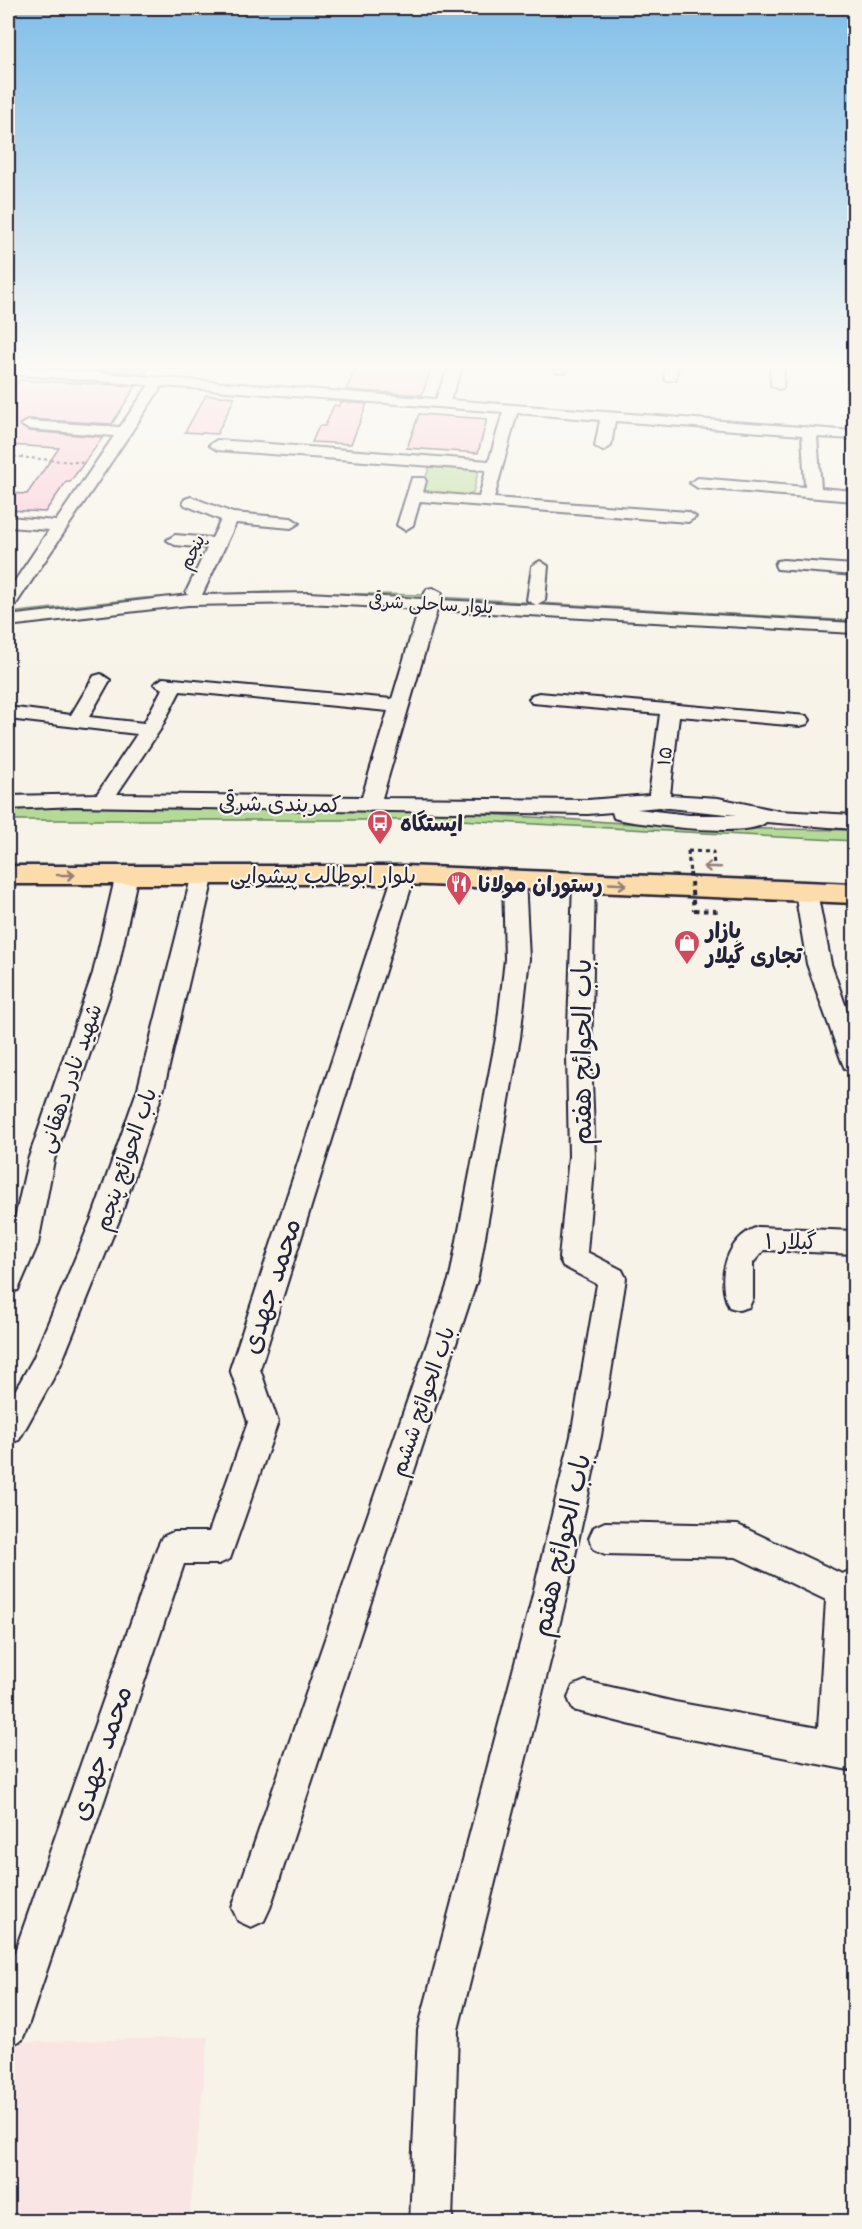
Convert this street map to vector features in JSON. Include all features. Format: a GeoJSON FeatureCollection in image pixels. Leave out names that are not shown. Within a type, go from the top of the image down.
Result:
{"type":"FeatureCollection","features":[{"type":"Feature","properties":{"kind":"highway","name":"بلوار ابوطالب پیشوایی"},"geometry":{"type":"LineString","coordinates":[[8,854],[405,854],[855,872]]}},
{"type":"Feature","properties":{"kind":"highway","name":"بلوار ابوطالب پیشوایی"},"geometry":{"type":"LineString","coordinates":[[8,875],[404,875],[855,894]]}},
{"type":"Feature","properties":{"kind":"street"},"geometry":{"type":"LineString","coordinates":[[8,603],[98,470]]}},
{"type":"Feature","properties":{"kind":"street"},"geometry":{"type":"LineString","coordinates":[[405,525],[421,470]]}},
{"type":"Feature","properties":{"kind":"street"},"geometry":{"type":"LineString","coordinates":[[485,502],[494,470]]}},
{"type":"Feature","properties":{"kind":"street"},"geometry":{"type":"LineString","coordinates":[[812,470],[813,492]]}},
{"type":"Feature","properties":{"kind":"street"},"geometry":{"type":"LineString","coordinates":[[698,483],[855,496]]}},
{"type":"Feature","properties":{"kind":"street"},"geometry":{"type":"LineString","coordinates":[[413,496],[688,517]]}},
{"type":"Feature","properties":{"kind":"street"},"geometry":{"type":"LineString","coordinates":[[191,502],[230,518]]}},
{"type":"Feature","properties":{"kind":"street","name":"پنجم"},"geometry":{"type":"LineString","coordinates":[[195,592],[230,518],[291,523]]}},
{"type":"Feature","properties":{"kind":"street"},"geometry":{"type":"LineString","coordinates":[[8,522],[59,526]]}},
{"type":"Feature","properties":{"kind":"street"},"geometry":{"type":"LineString","coordinates":[[175,540],[218,544]]}},
{"type":"Feature","properties":{"kind":"street"},"geometry":{"type":"LineString","coordinates":[[783,565],[855,570]]}},
{"type":"Feature","properties":{"kind":"street"},"geometry":{"type":"LineString","coordinates":[[536,600],[540,566]]}},
{"type":"Feature","properties":{"kind":"street","name":"بلوار ساحلی شرقی"},"geometry":{"type":"LineString","coordinates":[[8,611],[106,598],[195,592],[362,589],[432,598],[855,628]]}},
{"type":"Feature","properties":{"kind":"street","name":"بلوار ساحلی شرقی"},"geometry":{"type":"LineString","coordinates":[[8,621],[188,600],[308,598],[536,600],[855,618]]}},
{"type":"Feature","properties":{"kind":"street"},"geometry":{"type":"LineString","coordinates":[[370,804],[432,598]]}},
{"type":"Feature","properties":{"kind":"street"},"geometry":{"type":"LineString","coordinates":[[78,719],[101,680]]}},
{"type":"Feature","properties":{"kind":"street"},"geometry":{"type":"LineString","coordinates":[[103,800],[150,730],[168,684],[400,706]]}},
{"type":"Feature","properties":{"kind":"street"},"geometry":{"type":"LineString","coordinates":[[539,699],[800,720]]}},
{"type":"Feature","properties":{"kind":"street","name":"۱۵"},"geometry":{"type":"LineString","coordinates":[[659,801],[670,710]]}},
{"type":"Feature","properties":{"kind":"street"},"geometry":{"type":"LineString","coordinates":[[8,713],[78,719],[150,730]]}},
{"type":"Feature","properties":{"kind":"street","name":"کمربندی شرقی"},"geometry":{"type":"LineString","coordinates":[[8,803],[103,800],[588,807],[659,801],[718,805],[779,818]]}},
{"type":"Feature","properties":{"kind":"street","name":"کمربندی شرقی"},"geometry":{"type":"LineString","coordinates":[[588,807],[658,820],[711,824],[779,818],[855,822]]}},
{"type":"Feature","properties":{"kind":"street","name":"شهید نادر دهقانی"},"geometry":{"type":"LineString","coordinates":[[8,1281],[24,1244],[41,1160],[105,973],[127,874]]}},
{"type":"Feature","properties":{"kind":"street","name":"باب الحوائج پنجم"},"geometry":{"type":"LineString","coordinates":[[8,1430],[45,1366],[113,1197],[152,1088],[203,874]]}},
{"type":"Feature","properties":{"kind":"street","name":"محمد جهدی"},"geometry":{"type":"LineString","coordinates":[[8,2026],[173,1548],[219,1548],[263,1422],[245,1369],[404,875]]}},
{"type":"Feature","properties":{"kind":"street","name":"باب الحوائج ششم"},"geometry":{"type":"LineString","coordinates":[[251,1908],[465,1277],[508,1038],[517,959],[514,878]]}},
{"type":"Feature","properties":{"kind":"street","name":"باب الحوائج هفتم"},"geometry":{"type":"LineString","coordinates":[[431,2222],[438,2030],[549,1595],[586,1436],[612,1278],[573,1258],[582,1156],[579,1057],[584,882]]}},
{"type":"Feature","properties":{"kind":"street"},"geometry":{"type":"LineString","coordinates":[[806,892],[819,964],[855,1062]]}},
{"type":"Feature","properties":{"kind":"street","name":"گیلار ۱"},"geometry":{"type":"LineString","coordinates":[[739,1298],[739,1259],[759,1238],[855,1243]]}},
{"type":"Feature","properties":{"kind":"street"},"geometry":{"type":"LineString","coordinates":[[585,1698],[675,1719],[844,1751],[849,1588],[738,1541],[605,1538]]}},
{"type":"Feature","properties":{"kind":"path"},"geometry":{"type":"LineString","coordinates":[[714,867],[713,852],[688,851],[694,910],[716,911]]}},
{"type":"Feature","properties":{"kind":"shaded area"},"geometry":{"type":"Polygon","coordinates":[[[208,2037],[189,2221],[8,2221],[8,2043],[208,2037]]]}},
{"type":"Feature","properties":{"kind":"green space"},"geometry":{"type":"Polygon","coordinates":[[[428,470],[475,470],[478,472],[473,493],[447,496],[422,489],[428,470]]]}},
{"type":"Feature","properties":{"kind":"green space"},"geometry":{"type":"Polygon","coordinates":[[[268,592],[426,595],[424,599],[318,595],[10,618],[9,613],[144,598],[268,592]]]}},
{"type":"Feature","properties":{"kind":"green space"},"geometry":{"type":"Polygon","coordinates":[[[438,597],[854,621],[854,625],[439,600],[438,597]]]}},
{"type":"Feature","properties":{"kind":"green space"},"geometry":{"type":"Polygon","coordinates":[[[71,807],[456,812],[700,828],[854,830],[854,841],[459,820],[8,820],[8,809],[71,807]]]}},
{"type":"Feature","properties":{"kind":"building"},"geometry":{"type":"Polygon","coordinates":[[[44,470],[79,470],[70,482],[66,482],[45,512],[8,510],[8,493],[27,494],[44,470]]]}},
{"type":"Feature","properties":{"kind":"place","name":"ایستگاه"},"geometry":{"type":"Point","coordinates":[380,846]}},
{"type":"Feature","properties":{"kind":"place","name":"رستوران مولانا"},"geometry":{"type":"Point","coordinates":[459,907]}},
{"type":"Feature","properties":{"kind":"place","name":"بازار تجاری گیلار"},"geometry":{"type":"Point","coordinates":[687,966]}}]}
